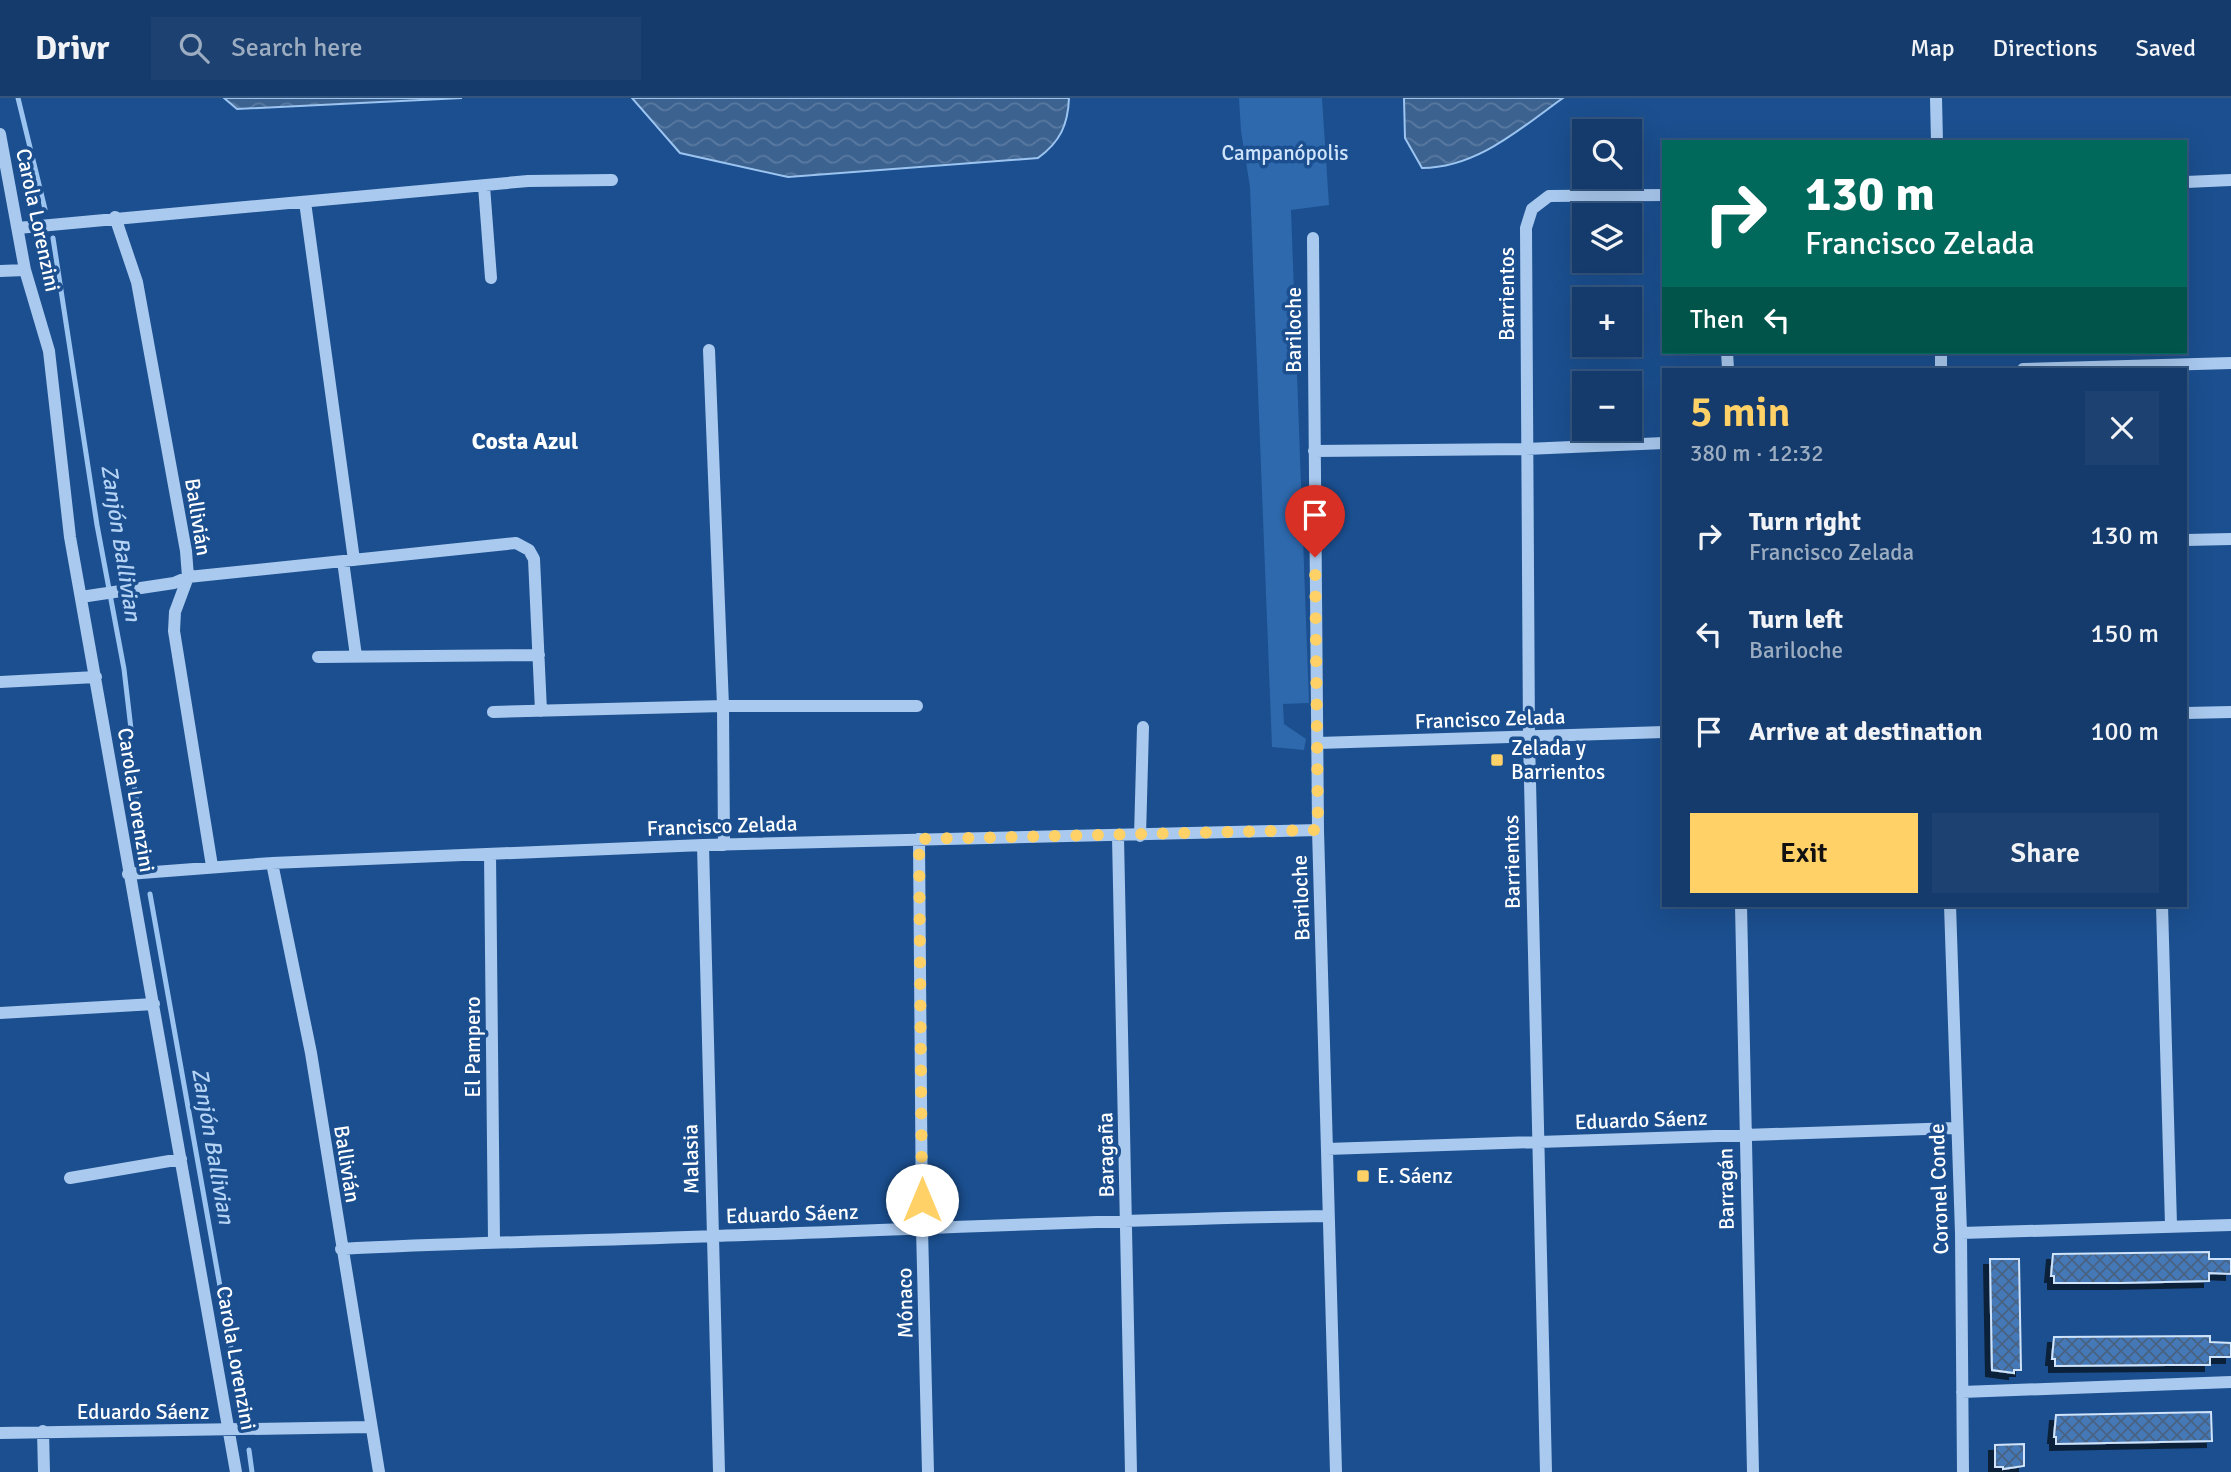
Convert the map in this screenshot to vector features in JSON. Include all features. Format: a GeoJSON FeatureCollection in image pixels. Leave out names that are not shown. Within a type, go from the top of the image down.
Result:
{"type":"FeatureCollection","features":[{"type":"Feature","properties":{"kind":"street"},"geometry":{"type":"LineString","coordinates":[[1936,98],[1937,140]]}},
{"type":"Feature","properties":{"kind":"street","name":"Carola Lorenzini"},"geometry":{"type":"LineString","coordinates":[[0,134],[25,270],[49,351],[70,537],[236,1472]]}},
{"type":"Feature","properties":{"kind":"street"},"geometry":{"type":"LineString","coordinates":[[18,228],[528,181],[612,180]]}},
{"type":"Feature","properties":{"kind":"street"},"geometry":{"type":"LineString","coordinates":[[2187,182],[2231,180]]}},
{"type":"Feature","properties":{"kind":"street"},"geometry":{"type":"LineString","coordinates":[[484,186],[491,278]]}},
{"type":"Feature","properties":{"kind":"street","name":"Barrientos"},"geometry":{"type":"LineString","coordinates":[[1546,1472],[1529,738],[1526,228],[1532,209],[1549,196],[1662,195]]}},
{"type":"Feature","properties":{"kind":"street"},"geometry":{"type":"LineString","coordinates":[[305,202],[348,560],[356,656]]}},
{"type":"Feature","properties":{"kind":"street","name":"Ballivián"},"geometry":{"type":"LineString","coordinates":[[116,217],[137,282],[188,578],[175,612],[174,631],[212,866]]}},
{"type":"Feature","properties":{"kind":"street","name":"Bariloche"},"geometry":{"type":"LineString","coordinates":[[1313,238],[1318,830],[1336,1472]]}},
{"type":"Feature","properties":{"kind":"street"},"geometry":{"type":"LineString","coordinates":[[0,271],[25,270]]}},
{"type":"Feature","properties":{"kind":"street"},"geometry":{"type":"LineString","coordinates":[[709,350],[723,706],[724,845]]}},
{"type":"Feature","properties":{"kind":"street"},"geometry":{"type":"LineString","coordinates":[[2058,368],[2231,363]]}},
{"type":"Feature","properties":{"kind":"street"},"geometry":{"type":"LineString","coordinates":[[1314,451],[1526,449],[1662,443]]}},
{"type":"Feature","properties":{"kind":"street"},"geometry":{"type":"LineString","coordinates":[[2187,540],[2231,539]]}},
{"type":"Feature","properties":{"kind":"street"},"geometry":{"type":"LineString","coordinates":[[81,597],[174,583],[188,578],[348,560],[522,545],[534,559],[541,711]]}},
{"type":"Feature","properties":{"kind":"street"},"geometry":{"type":"LineString","coordinates":[[317,657],[539,655]]}},
{"type":"Feature","properties":{"kind":"street"},"geometry":{"type":"LineString","coordinates":[[0,682],[96,677]]}},
{"type":"Feature","properties":{"kind":"street"},"geometry":{"type":"LineString","coordinates":[[493,712],[723,706],[917,706]]}},
{"type":"Feature","properties":{"kind":"street"},"geometry":{"type":"LineString","coordinates":[[2187,713],[2231,712]]}},
{"type":"Feature","properties":{"kind":"street"},"geometry":{"type":"LineString","coordinates":[[1140,836],[1143,727]]}},
{"type":"Feature","properties":{"kind":"street","name":"Francisco Zelada"},"geometry":{"type":"LineString","coordinates":[[1318,743],[1662,732]]}},
{"type":"Feature","properties":{"kind":"street","name":"Francisco Zelada"},"geometry":{"type":"LineString","coordinates":[[128,874],[212,866],[703,845],[1118,837],[1318,830]]}},
{"type":"Feature","properties":{"kind":"street","name":"Baragaña"},"geometry":{"type":"LineString","coordinates":[[1118,837],[1131,1472]]}},
{"type":"Feature","properties":{"kind":"street","name":"Mónaco"},"geometry":{"type":"LineString","coordinates":[[919,839],[922,1228],[928,1472]]}},
{"type":"Feature","properties":{"kind":"street","name":"Malasia"},"geometry":{"type":"LineString","coordinates":[[703,845],[719,1472]]}},
{"type":"Feature","properties":{"kind":"street","name":"El Pampero"},"geometry":{"type":"LineString","coordinates":[[490,854],[494,1240]]}},
{"type":"Feature","properties":{"kind":"street","name":"Ballivián"},"geometry":{"type":"LineString","coordinates":[[272,863],[311,1054],[379,1472]]}},
{"type":"Feature","properties":{"kind":"street","name":"Barragán"},"geometry":{"type":"LineString","coordinates":[[1741,907],[1753,1472]]}},
{"type":"Feature","properties":{"kind":"street","name":"Coronel Conde"},"geometry":{"type":"LineString","coordinates":[[1950,907],[1961,1233],[1963,1472]]}},
{"type":"Feature","properties":{"kind":"street"},"geometry":{"type":"LineString","coordinates":[[2162,907],[2171,1226]]}},
{"type":"Feature","properties":{"kind":"street"},"geometry":{"type":"LineString","coordinates":[[0,1013],[153,1004]]}},
{"type":"Feature","properties":{"kind":"street","name":"Eduardo Sáenz"},"geometry":{"type":"LineString","coordinates":[[1327,1149],[1956,1128]]}},
{"type":"Feature","properties":{"kind":"street"},"geometry":{"type":"LineString","coordinates":[[70,1178],[181,1160]]}},
{"type":"Feature","properties":{"kind":"street","name":"Eduardo Sáenz"},"geometry":{"type":"LineString","coordinates":[[341,1249],[494,1240],[712,1237],[1126,1219],[1328,1216]]}},
{"type":"Feature","properties":{"kind":"street"},"geometry":{"type":"LineString","coordinates":[[1961,1233],[2231,1225]]}},
{"type":"Feature","properties":{"kind":"street"},"geometry":{"type":"LineString","coordinates":[[1962,1392],[2231,1382]]}},
{"type":"Feature","properties":{"kind":"street","name":"Eduardo Sáenz"},"geometry":{"type":"LineString","coordinates":[[0,1433],[370,1427]]}},
{"type":"Feature","properties":{"kind":"street"},"geometry":{"type":"LineString","coordinates":[[43,1432],[44,1472]]}},
{"type":"Feature","properties":{"kind":"green space","name":"Campanópolis"},"geometry":{"type":"Polygon","coordinates":[[[1239,98],[1322,98],[1329,205],[1291,210],[1309,703],[1283,704],[1284,724],[1306,739],[1304,750],[1272,747],[1250,187],[1239,98]]]}},
{"type":"Feature","properties":{"kind":"water"},"geometry":{"type":"Polygon","coordinates":[[[224,98],[462,98],[237,109],[224,98]]]}},
{"type":"Feature","properties":{"kind":"water"},"geometry":{"type":"Polygon","coordinates":[[[632,98],[1069,98],[1065,125],[1052,146],[1038,158],[788,177],[680,153],[632,98]]]}},
{"type":"Feature","properties":{"kind":"water"},"geometry":{"type":"Polygon","coordinates":[[[1404,98],[1563,98],[1480,154],[1442,166],[1422,168],[1405,138],[1404,98]]]}},
{"type":"Feature","properties":{"kind":"building"},"geometry":{"type":"Polygon","coordinates":[[[2209,1252],[2209,1259],[2231,1259],[2231,1274],[2209,1273],[2209,1281],[2120,1283],[2054,1283],[2054,1276],[2051,1276],[2053,1254],[2209,1252]]]}},
{"type":"Feature","properties":{"kind":"building"},"geometry":{"type":"Polygon","coordinates":[[[1990,1259],[2019,1259],[2021,1370],[2014,1370],[2014,1373],[1992,1370],[1990,1259]]]}},
{"type":"Feature","properties":{"kind":"building"},"geometry":{"type":"Polygon","coordinates":[[[2210,1336],[2210,1342],[2231,1343],[2231,1357],[2210,1357],[2210,1365],[2055,1366],[2055,1359],[2052,1359],[2054,1337],[2210,1336]]]}},
{"type":"Feature","properties":{"kind":"building"},"geometry":{"type":"Polygon","coordinates":[[[2211,1412],[2212,1441],[2056,1444],[2054,1437],[2056,1415],[2211,1412]]]}},
{"type":"Feature","properties":{"kind":"building"},"geometry":{"type":"Polygon","coordinates":[[[2024,1444],[2024,1466],[2003,1469],[1995,1467],[1995,1445],[2024,1444]]]}},
{"type":"Feature","properties":{"kind":"waterway","name":"Zanjón Ballivian"},"geometry":{"type":"LineString","coordinates":[[18,98],[45,209]]}},
{"type":"Feature","properties":{"kind":"waterway","name":"Zanjón Ballivian"},"geometry":{"type":"LineString","coordinates":[[53,238],[97,525],[124,669],[131,729],[130,759],[145,855]]}},
{"type":"Feature","properties":{"kind":"waterway","name":"Zanjón Ballivian"},"geometry":{"type":"LineString","coordinates":[[150,894],[241,1404]]}},
{"type":"Feature","properties":{"kind":"waterway","name":"Zanjón Ballivian"},"geometry":{"type":"LineString","coordinates":[[249,1450],[252,1472]]}},
{"type":"Feature","properties":{"kind":"place","name":"Zelada y Barrientos"},"geometry":{"type":"Point","coordinates":[1497,760]}},
{"type":"Feature","properties":{"kind":"place","name":"E. Sáenz"},"geometry":{"type":"Point","coordinates":[1363,1176]}},
{"type":"Feature","properties":{"kind":"district","name":"Costa Azul"},"geometry":{"type":"Point","coordinates":[525,441]}},
{"type":"Feature","properties":{"kind":"route"},"geometry":{"type":"LineString","coordinates":[[922,1200],[919,839],[1118,837],[1318,830],[1315,557]]}}]}
